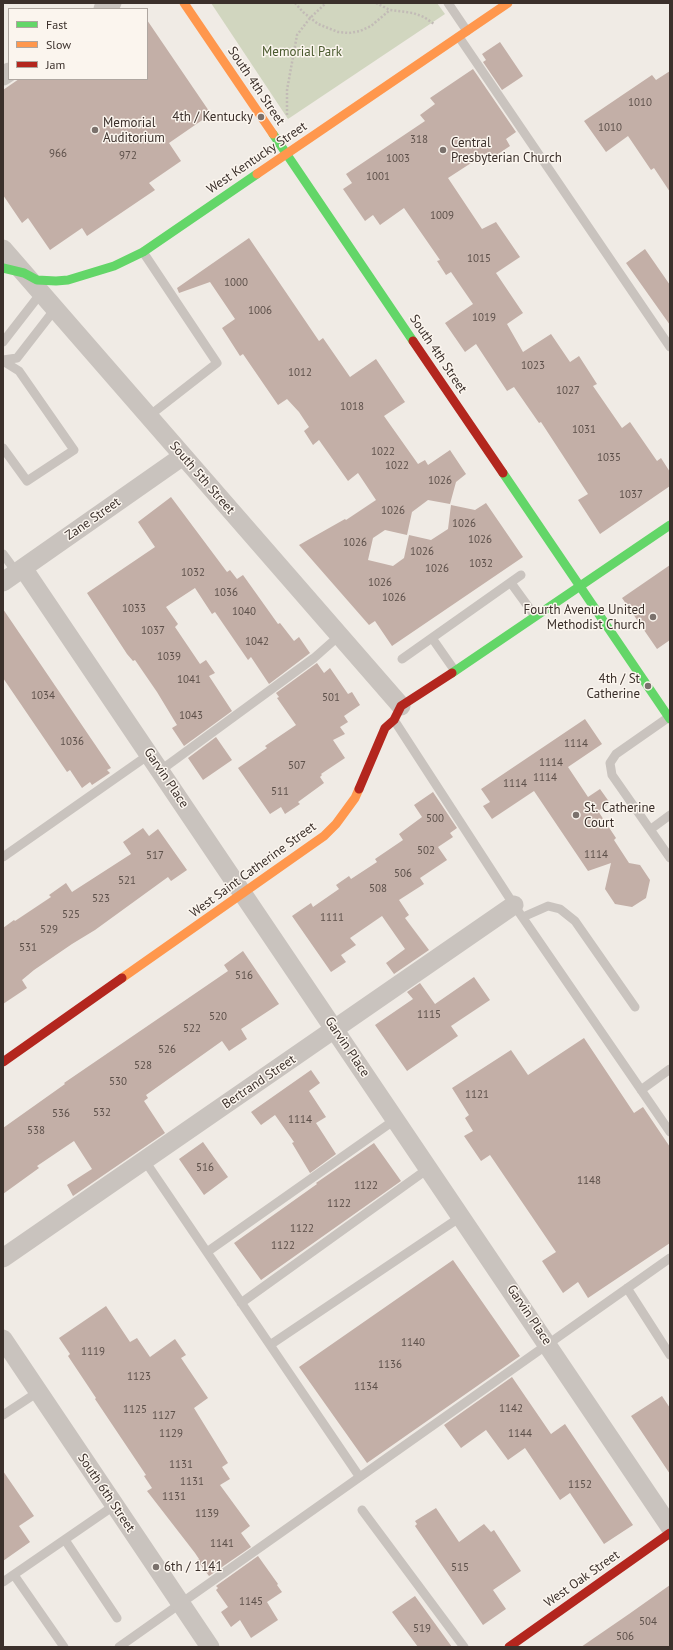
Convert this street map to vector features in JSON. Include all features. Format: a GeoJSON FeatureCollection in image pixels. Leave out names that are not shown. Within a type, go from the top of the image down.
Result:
{"type":"FeatureCollection","features":[{"type":"Feature","properties":{"kind":"street","name":"South 4th Street"},"geometry":{"type":"LineString","coordinates":[[184,3],[669,718]]}},
{"type":"Feature","properties":{"kind":"street","name":"West Kentucky Street"},"geometry":{"type":"LineString","coordinates":[[3,268],[24,273],[37,280],[68,280],[114,266],[143,252],[508,3]]}},
{"type":"Feature","properties":{"kind":"street","name":"South 5th Street"},"geometry":{"type":"LineString","coordinates":[[3,249],[340,635],[398,713]]}},
{"type":"Feature","properties":{"kind":"street","name":"Zane Street"},"geometry":{"type":"LineString","coordinates":[[14,574],[183,456]]}},
{"type":"Feature","properties":{"kind":"street","name":"West Saint Catherine Street"},"geometry":{"type":"LineString","coordinates":[[3,1062],[309,848],[336,824],[355,798],[385,728],[398,713],[455,671],[670,525]]}},
{"type":"Feature","properties":{"kind":"street","name":"Garvin Place"},"geometry":{"type":"LineString","coordinates":[[14,574],[150,754],[548,1343],[670,1527]]}},
{"type":"Feature","properties":{"kind":"street","name":"Bertrand Street"},"geometry":{"type":"LineString","coordinates":[[3,1258],[336,1030],[518,911]]}},
{"type":"Feature","properties":{"kind":"street","name":"South 6th Street"},"geometry":{"type":"LineString","coordinates":[[3,1339],[210,1647]]}},
{"type":"Feature","properties":{"kind":"street","name":"West Oak Street"},"geometry":{"type":"LineString","coordinates":[[509,1647],[670,1533]]}},
{"type":"Feature","properties":{"kind":"lane"},"geometry":{"type":"LineString","coordinates":[[448,3],[467,31]]}},
{"type":"Feature","properties":{"kind":"lane"},"geometry":{"type":"LineString","coordinates":[[459,37],[670,348]]}},
{"type":"Feature","properties":{"kind":"lane"},"geometry":{"type":"LineString","coordinates":[[143,252],[217,363],[149,416]]}},
{"type":"Feature","properties":{"kind":"lane"},"geometry":{"type":"LineString","coordinates":[[3,342],[41,293]]}},
{"type":"Feature","properties":{"kind":"lane"},"geometry":{"type":"LineString","coordinates":[[3,360],[17,358],[55,309]]}},
{"type":"Feature","properties":{"kind":"lane"},"geometry":{"type":"LineString","coordinates":[[3,360],[19,371],[74,450],[27,481],[3,448]]}},
{"type":"Feature","properties":{"kind":"lane"},"geometry":{"type":"LineString","coordinates":[[3,554],[14,574]]}},
{"type":"Feature","properties":{"kind":"lane"},"geometry":{"type":"LineString","coordinates":[[402,659],[521,576]]}},
{"type":"Feature","properties":{"kind":"lane"},"geometry":{"type":"LineString","coordinates":[[511,583],[535,616]]}},
{"type":"Feature","properties":{"kind":"lane"},"geometry":{"type":"LineString","coordinates":[[160,770],[314,658],[340,635]]}},
{"type":"Feature","properties":{"kind":"lane"},"geometry":{"type":"LineString","coordinates":[[432,638],[455,671]]}},
{"type":"Feature","properties":{"kind":"lane"},"geometry":{"type":"LineString","coordinates":[[398,713],[518,911],[670,1132]]}},
{"type":"Feature","properties":{"kind":"lane"},"geometry":{"type":"LineString","coordinates":[[669,718],[616,754],[610,763],[612,775],[670,858]]}},
{"type":"Feature","properties":{"kind":"lane"},"geometry":{"type":"LineString","coordinates":[[3,857],[150,754]]}},
{"type":"Feature","properties":{"kind":"lane"},"geometry":{"type":"LineString","coordinates":[[651,829],[670,815]]}},
{"type":"Feature","properties":{"kind":"lane"},"geometry":{"type":"LineString","coordinates":[[518,911],[548,906],[560,909],[575,920],[635,1007]]}},
{"type":"Feature","properties":{"kind":"lane"},"geometry":{"type":"LineString","coordinates":[[641,1090],[670,1070]]}},
{"type":"Feature","properties":{"kind":"lane"},"geometry":{"type":"LineString","coordinates":[[207,1252],[396,1119]]}},
{"type":"Feature","properties":{"kind":"lane"},"geometry":{"type":"LineString","coordinates":[[145,1161],[359,1476]]}},
{"type":"Feature","properties":{"kind":"lane"},"geometry":{"type":"LineString","coordinates":[[241,1303],[429,1168]]}},
{"type":"Feature","properties":{"kind":"lane"},"geometry":{"type":"LineString","coordinates":[[270,1345],[462,1216]]}},
{"type":"Feature","properties":{"kind":"lane"},"geometry":{"type":"LineString","coordinates":[[119,1647],[180,1602],[670,1258]]}},
{"type":"Feature","properties":{"kind":"lane"},"geometry":{"type":"LineString","coordinates":[[627,1288],[670,1355]]}},
{"type":"Feature","properties":{"kind":"lane"},"geometry":{"type":"LineString","coordinates":[[3,1415],[38,1392]]}},
{"type":"Feature","properties":{"kind":"lane"},"geometry":{"type":"LineString","coordinates":[[3,1582],[115,1505]]}},
{"type":"Feature","properties":{"kind":"lane"},"geometry":{"type":"LineString","coordinates":[[362,1510],[464,1647]]}},
{"type":"Feature","properties":{"kind":"lane"},"geometry":{"type":"LineString","coordinates":[[65,1540],[117,1618]]}},
{"type":"Feature","properties":{"kind":"lane"},"geometry":{"type":"LineString","coordinates":[[14,1575],[64,1647]]}},
{"type":"Feature","properties":{"kind":"path"},"geometry":{"type":"LineString","coordinates":[[295,3],[310,18],[327,28],[349,33],[360,31],[371,26],[390,10]]}},
{"type":"Feature","properties":{"kind":"path"},"geometry":{"type":"LineString","coordinates":[[287,117],[287,90],[296,35],[310,18],[326,3]]}},
{"type":"Feature","properties":{"kind":"path"},"geometry":{"type":"LineString","coordinates":[[376,3],[390,10],[413,13],[424,17],[434,24]]}},
{"type":"Feature","properties":{"kind":"green space","name":"Memorial Park"},"geometry":{"type":"Polygon","coordinates":[[[211,3],[437,3],[445,14],[288,119],[211,3]]]}},
{"type":"Feature","properties":{"kind":"building","name":"Memorial Auditorium"},"geometry":{"type":"Polygon","coordinates":[[[148,21],[211,114],[169,143],[181,161],[149,183],[155,190],[87,236],[82,228],[50,250],[28,218],[22,223],[3,195],[3,90],[18,80],[148,80],[148,21]]]}},
{"type":"Feature","properties":{"kind":"building"},"geometry":{"type":"Polygon","coordinates":[[[500,42],[523,76],[502,90],[483,62],[486,60],[482,54],[500,42]]]}},
{"type":"Feature","properties":{"kind":"building"},"geometry":{"type":"Polygon","coordinates":[[[473,69],[516,132],[506,139],[510,146],[489,160],[485,154],[448,178],[482,229],[496,222],[520,257],[496,273],[523,313],[507,324],[523,352],[551,334],[570,362],[579,356],[597,384],[593,386],[622,428],[630,422],[657,461],[661,458],[670,472],[670,486],[600,534],[578,500],[588,494],[541,422],[539,423],[514,387],[507,391],[476,344],[465,352],[445,323],[473,304],[451,272],[446,275],[437,261],[440,260],[404,208],[380,225],[373,215],[365,221],[343,189],[352,183],[346,174],[425,121],[420,115],[435,104],[430,98],[473,69]]]}},
{"type":"Feature","properties":{"kind":"building"},"geometry":{"type":"Polygon","coordinates":[[[670,71],[670,192],[654,168],[651,170],[628,136],[606,152],[584,121],[652,75],[656,80],[670,71]]]}},
{"type":"Feature","properties":{"kind":"building"},"geometry":{"type":"Polygon","coordinates":[[[249,238],[319,341],[323,338],[350,377],[376,359],[405,402],[384,416],[418,464],[425,460],[428,465],[450,450],[466,474],[456,482],[450,504],[428,500],[412,512],[407,535],[385,530],[373,538],[368,560],[393,566],[404,558],[409,535],[431,540],[448,529],[451,505],[475,510],[486,503],[523,557],[392,646],[375,621],[369,625],[299,545],[345,519],[346,520],[376,500],[358,473],[348,481],[319,440],[313,445],[304,431],[309,427],[299,412],[287,399],[278,405],[243,354],[240,356],[222,328],[235,319],[210,282],[179,293],[177,288],[249,238]]]}},
{"type":"Feature","properties":{"kind":"building"},"geometry":{"type":"Polygon","coordinates":[[[645,249],[670,285],[670,325],[626,263],[645,249]]]}},
{"type":"Feature","properties":{"kind":"building"},"geometry":{"type":"Polygon","coordinates":[[[171,497],[227,572],[230,570],[237,579],[243,575],[278,624],[280,623],[294,641],[299,637],[310,653],[269,684],[251,657],[248,660],[215,612],[212,614],[195,588],[166,607],[178,624],[175,627],[200,664],[206,660],[215,673],[209,676],[232,711],[184,746],[172,728],[177,725],[157,692],[135,660],[133,661],[127,654],[87,593],[155,547],[138,522],[171,497]]]}},
{"type":"Feature","properties":{"kind":"building","name":"Fourth Avenue United Methodist Church"},"geometry":{"type":"Polygon","coordinates":[[[670,565],[670,640],[657,649],[622,598],[670,565]]]}},
{"type":"Feature","properties":{"kind":"building"},"geometry":{"type":"Polygon","coordinates":[[[3,609],[111,768],[107,770],[110,773],[92,785],[90,782],[82,788],[70,770],[67,772],[3,678],[3,609]]]}},
{"type":"Feature","properties":{"kind":"building"},"geometry":{"type":"Polygon","coordinates":[[[317,663],[324,673],[330,668],[348,694],[352,692],[360,705],[344,716],[348,722],[340,727],[345,734],[333,740],[345,758],[321,774],[322,775],[320,777],[324,783],[298,802],[300,804],[285,814],[281,807],[270,814],[238,768],[267,748],[265,746],[296,725],[277,698],[279,697],[276,693],[317,663]]]}},
{"type":"Feature","properties":{"kind":"building","name":"St. Catherine Court"},"geometry":{"type":"Polygon","coordinates":[[[585,719],[602,744],[568,767],[588,797],[600,789],[610,803],[598,811],[616,838],[614,840],[629,863],[640,865],[650,880],[646,898],[632,907],[615,904],[605,889],[611,863],[588,871],[534,791],[492,819],[483,806],[490,802],[481,789],[585,719]]]}},
{"type":"Feature","properties":{"kind":"building"},"geometry":{"type":"Polygon","coordinates":[[[216,737],[232,760],[203,780],[188,758],[216,737]]]}},
{"type":"Feature","properties":{"kind":"building"},"geometry":{"type":"Polygon","coordinates":[[[433,792],[457,828],[450,833],[453,837],[438,847],[447,860],[420,878],[424,884],[399,900],[409,915],[405,918],[429,950],[394,974],[386,963],[405,949],[382,916],[350,938],[356,945],[341,955],[346,962],[331,972],[292,916],[311,903],[313,907],[339,889],[336,885],[349,876],[351,879],[377,862],[375,859],[403,840],[399,834],[422,817],[414,805],[433,792]]]}},
{"type":"Feature","properties":{"kind":"building"},"geometry":{"type":"Polygon","coordinates":[[[143,828],[149,836],[158,829],[187,870],[171,881],[168,877],[95,930],[34,970],[22,980],[27,988],[3,1004],[3,928],[51,897],[49,895],[66,883],[72,892],[131,854],[123,842],[143,828]]]}},
{"type":"Feature","properties":{"kind":"building"},"geometry":{"type":"Polygon","coordinates":[[[243,951],[279,1004],[241,1029],[247,1039],[229,1051],[222,1041],[146,1095],[148,1098],[144,1101],[165,1133],[73,1196],[67,1185],[92,1169],[74,1141],[37,1166],[39,1168],[3,1194],[3,1128],[65,1084],[64,1083],[228,971],[224,965],[243,951]]]}},
{"type":"Feature","properties":{"kind":"building"},"geometry":{"type":"Polygon","coordinates":[[[474,977],[490,1000],[451,1026],[458,1036],[407,1071],[375,1025],[413,999],[407,992],[420,983],[435,1004],[474,977]]]}},
{"type":"Feature","properties":{"kind":"building"},"geometry":{"type":"Polygon","coordinates":[[[584,1038],[634,1113],[643,1107],[670,1147],[670,1243],[588,1298],[578,1282],[563,1293],[542,1261],[556,1252],[490,1155],[481,1161],[464,1136],[473,1131],[465,1118],[469,1115],[452,1088],[511,1050],[528,1075],[584,1038]]]}},
{"type":"Feature","properties":{"kind":"building"},"geometry":{"type":"Polygon","coordinates":[[[311,1070],[320,1083],[309,1091],[326,1117],[316,1123],[336,1154],[310,1173],[292,1143],[294,1142],[275,1115],[261,1125],[251,1112],[311,1070]]]}},
{"type":"Feature","properties":{"kind":"building"},"geometry":{"type":"Polygon","coordinates":[[[203,1142],[228,1177],[204,1195],[179,1159],[203,1142]]]}},
{"type":"Feature","properties":{"kind":"building"},"geometry":{"type":"Polygon","coordinates":[[[374,1143],[401,1181],[261,1280],[234,1243],[374,1143]]]}},
{"type":"Feature","properties":{"kind":"building"},"geometry":{"type":"Polygon","coordinates":[[[453,1260],[520,1356],[367,1463],[299,1367],[453,1260]]]}},
{"type":"Feature","properties":{"kind":"building"},"geometry":{"type":"Polygon","coordinates":[[[106,1306],[130,1342],[137,1338],[150,1357],[175,1339],[186,1355],[181,1358],[208,1398],[194,1408],[228,1463],[222,1467],[230,1479],[220,1485],[250,1526],[241,1533],[251,1547],[209,1576],[197,1560],[199,1559],[195,1553],[147,1491],[152,1488],[144,1476],[146,1475],[95,1399],[96,1398],[68,1356],[70,1354],[59,1338],[106,1306]]]}},
{"type":"Feature","properties":{"kind":"building"},"geometry":{"type":"Polygon","coordinates":[[[512,1377],[551,1434],[565,1424],[633,1525],[604,1544],[570,1493],[560,1500],[525,1448],[508,1460],[486,1430],[461,1448],[444,1425],[512,1377]]]}},
{"type":"Feature","properties":{"kind":"building"},"geometry":{"type":"Polygon","coordinates":[[[662,1396],[670,1408],[670,1474],[631,1416],[662,1396]]]}},
{"type":"Feature","properties":{"kind":"building"},"geometry":{"type":"Polygon","coordinates":[[[3,1471],[34,1516],[19,1526],[30,1542],[3,1561],[3,1471]]]}},
{"type":"Feature","properties":{"kind":"building"},"geometry":{"type":"Polygon","coordinates":[[[436,1508],[459,1542],[484,1524],[491,1532],[494,1530],[521,1571],[493,1590],[506,1609],[483,1625],[415,1526],[417,1524],[415,1521],[436,1508]]]}},
{"type":"Feature","properties":{"kind":"building"},"geometry":{"type":"Polygon","coordinates":[[[258,1556],[282,1592],[267,1602],[278,1620],[251,1638],[240,1620],[231,1627],[221,1612],[228,1607],[216,1590],[218,1588],[216,1586],[258,1556]]]}},
{"type":"Feature","properties":{"kind":"building"},"geometry":{"type":"Polygon","coordinates":[[[670,1585],[670,1647],[581,1647],[629,1614],[670,1585]]]}},
{"type":"Feature","properties":{"kind":"building"},"geometry":{"type":"Polygon","coordinates":[[[415,1596],[452,1647],[418,1647],[392,1612],[415,1596]]]}},
{"type":"Feature","properties":{"kind":"traffic: fast"},"geometry":{"type":"LineString","coordinates":[[273,134],[413,341]]}},
{"type":"Feature","properties":{"kind":"traffic: fast"},"geometry":{"type":"LineString","coordinates":[[3,268],[24,273],[37,280],[56,281],[68,280],[114,266],[143,252],[257,174]]}},
{"type":"Feature","properties":{"kind":"traffic: fast"},"geometry":{"type":"LineString","coordinates":[[503,473],[670,719]]}},
{"type":"Feature","properties":{"kind":"traffic: fast"},"geometry":{"type":"LineString","coordinates":[[452,673],[670,525]]}},
{"type":"Feature","properties":{"kind":"traffic: slow"},"geometry":{"type":"LineString","coordinates":[[184,3],[273,134]]}},
{"type":"Feature","properties":{"kind":"traffic: slow"},"geometry":{"type":"LineString","coordinates":[[257,174],[508,3]]}},
{"type":"Feature","properties":{"kind":"traffic: slow"},"geometry":{"type":"LineString","coordinates":[[122,978],[324,836],[336,824],[355,798],[359,789]]}},
{"type":"Feature","properties":{"kind":"traffic: jam"},"geometry":{"type":"LineString","coordinates":[[413,341],[503,473]]}},
{"type":"Feature","properties":{"kind":"traffic: jam"},"geometry":{"type":"LineString","coordinates":[[359,789],[385,728],[394,720],[401,706],[452,673]]}},
{"type":"Feature","properties":{"kind":"traffic: jam"},"geometry":{"type":"LineString","coordinates":[[3,1062],[122,978]]}},
{"type":"Feature","properties":{"kind":"traffic: jam"},"geometry":{"type":"LineString","coordinates":[[509,1647],[670,1533]]}},
{"type":"Feature","properties":{"kind":"place","name":"4th / Kentucky"},"geometry":{"type":"Point","coordinates":[261,117]}},
{"type":"Feature","properties":{"kind":"place","name":"Memorial Auditorium"},"geometry":{"type":"Point","coordinates":[95,130]}},
{"type":"Feature","properties":{"kind":"place","name":"Central Presbyterian Church"},"geometry":{"type":"Point","coordinates":[443,150]}},
{"type":"Feature","properties":{"kind":"place","name":"Fourth Avenue United Methodist Church"},"geometry":{"type":"Point","coordinates":[653,617]}},
{"type":"Feature","properties":{"kind":"place","name":"4th / St Catherine"},"geometry":{"type":"Point","coordinates":[648,686]}},
{"type":"Feature","properties":{"kind":"place","name":"St. Catherine Court"},"geometry":{"type":"Point","coordinates":[576,815]}},
{"type":"Feature","properties":{"kind":"place","name":"6th / 1141"},"geometry":{"type":"Point","coordinates":[156,1567]}}]}
